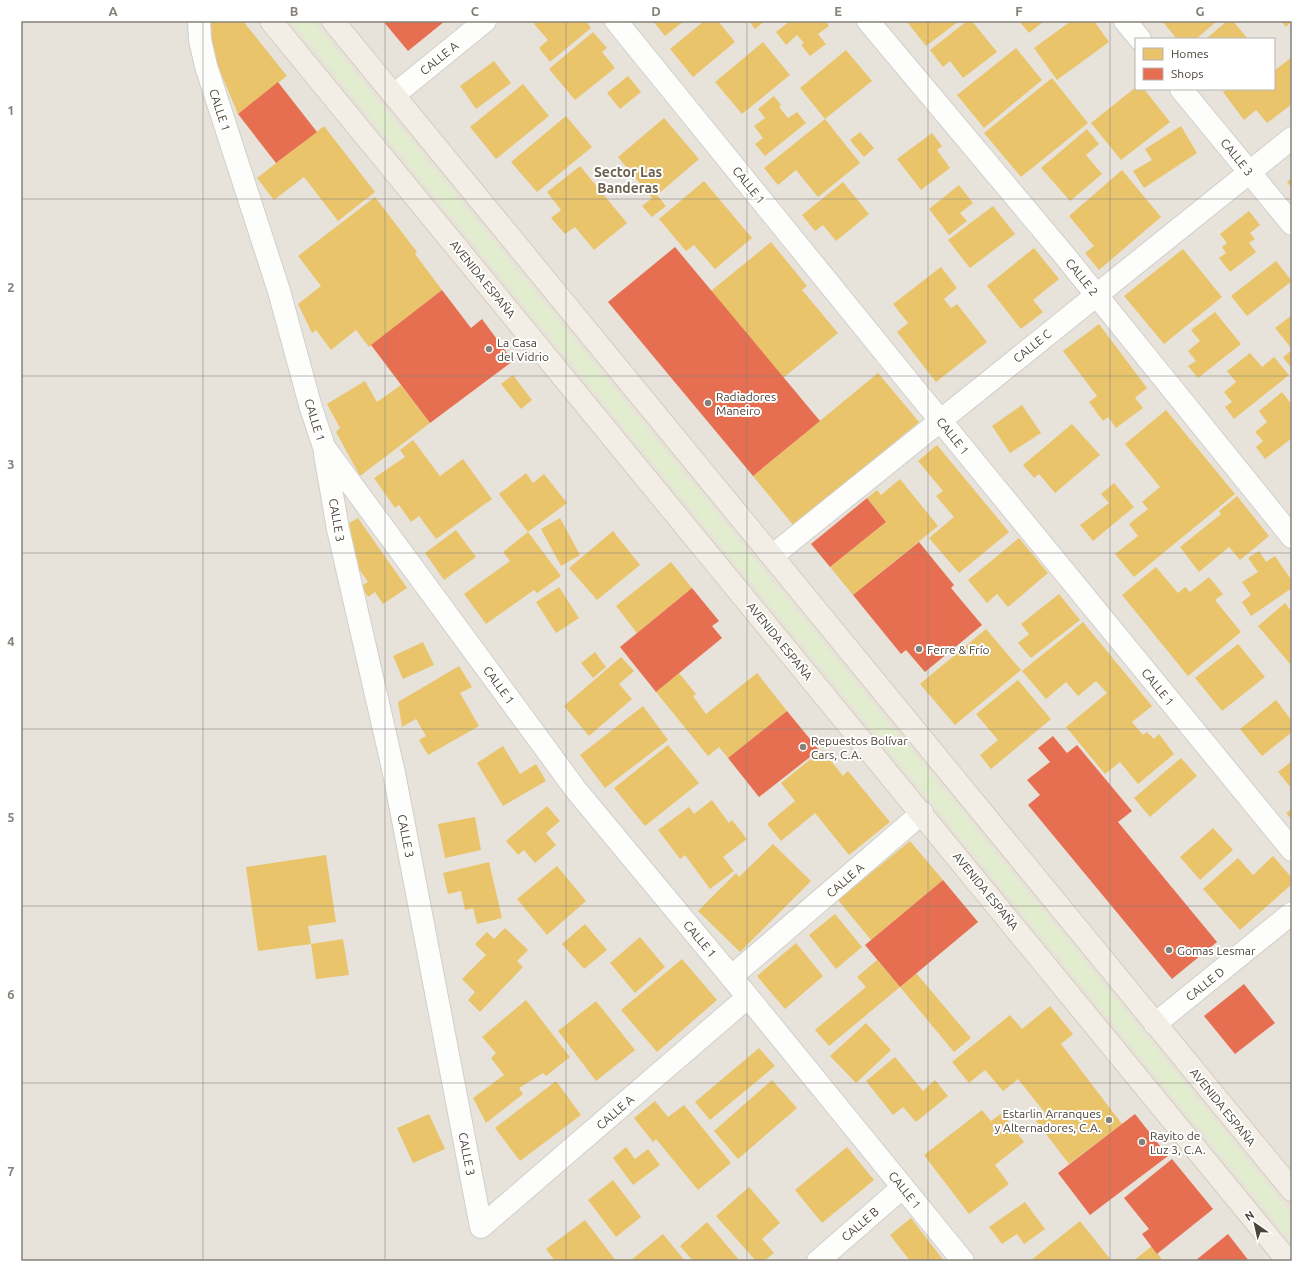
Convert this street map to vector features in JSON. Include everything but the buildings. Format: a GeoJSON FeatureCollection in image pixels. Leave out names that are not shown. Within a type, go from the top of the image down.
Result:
{"type":"FeatureCollection","features":[{"type":"Feature","properties":{"kind":"main road","name":"AVENIDA ESPAÑA"},"geometry":{"type":"LineString","coordinates":[[271,21],[1288,1261]]}},
{"type":"Feature","properties":{"kind":"main road","name":"AVENIDA ESPAÑA"},"geometry":{"type":"LineString","coordinates":[[333,21],[1292,1190]]}},
{"type":"Feature","properties":{"kind":"street","name":"CALLE 1"},"geometry":{"type":"LineString","coordinates":[[199,21],[200,40],[206,66],[279,291],[311,408],[324,447],[576,790],[748,997],[963,1261]]}},
{"type":"Feature","properties":{"kind":"street","name":"CALLE A"},"geometry":{"type":"LineString","coordinates":[[394,95],[485,21]]}},
{"type":"Feature","properties":{"kind":"street","name":"CALLE 1"},"geometry":{"type":"LineString","coordinates":[[616,21],[1292,850]]}},
{"type":"Feature","properties":{"kind":"street","name":"CALLE 2"},"geometry":{"type":"LineString","coordinates":[[868,21],[1055,244],[1292,537]]}},
{"type":"Feature","properties":{"kind":"street"},"geometry":{"type":"LineString","coordinates":[[1125,21],[1139,38]]}},
{"type":"Feature","properties":{"kind":"street","name":"CALLE 3"},"geometry":{"type":"LineString","coordinates":[[1182,90],[1292,224]]}},
{"type":"Feature","properties":{"kind":"street","name":"CALLE C"},"geometry":{"type":"LineString","coordinates":[[772,556],[1292,138]]}},
{"type":"Feature","properties":{"kind":"street","name":"CALLE 3"},"geometry":{"type":"LineString","coordinates":[[324,447],[338,529],[394,773],[481,1227]]}},
{"type":"Feature","properties":{"kind":"street","name":"CALLE A"},"geometry":{"type":"LineString","coordinates":[[731,977],[922,813]]}},
{"type":"Feature","properties":{"kind":"street","name":"CALLE D"},"geometry":{"type":"LineString","coordinates":[[1156,1024],[1292,913]]}},
{"type":"Feature","properties":{"kind":"street","name":"CALLE A"},"geometry":{"type":"LineString","coordinates":[[481,1227],[748,997]]}},
{"type":"Feature","properties":{"kind":"street","name":"CALLE B"},"geometry":{"type":"LineString","coordinates":[[818,1261],[903,1187]]}},
{"type":"Feature","properties":{"kind":"shaded area"},"geometry":{"type":"Polygon","coordinates":[[[21,21],[1292,21],[1292,1261],[21,1261],[21,21]]]}},
{"type":"Feature","properties":{"kind":"green space"},"geometry":{"type":"Polygon","coordinates":[[[291,21],[313,21],[1292,1214],[1292,1242],[291,21]]]}},
{"type":"Feature","properties":{"kind":"place","name":"La Casa del Vidrio"},"geometry":{"type":"Point","coordinates":[489,349]}},
{"type":"Feature","properties":{"kind":"place","name":"Radiadores Maneiro"},"geometry":{"type":"Point","coordinates":[708,403]}},
{"type":"Feature","properties":{"kind":"place","name":"Ferre & Frío"},"geometry":{"type":"Point","coordinates":[919,649]}},
{"type":"Feature","properties":{"kind":"place","name":"Repuestos Bolívar Cars, C.A."},"geometry":{"type":"Point","coordinates":[803,747]}},
{"type":"Feature","properties":{"kind":"place","name":"Gomas Lesmar"},"geometry":{"type":"Point","coordinates":[1169,950]}},
{"type":"Feature","properties":{"kind":"place","name":"Estarlin Arranques y Alternadores, C.A."},"geometry":{"type":"Point","coordinates":[1109,1120]}},
{"type":"Feature","properties":{"kind":"place","name":"Rayito de Luz 3, C.A."},"geometry":{"type":"Point","coordinates":[1142,1142]}},
{"type":"Feature","properties":{"kind":"district","name":"Sector Las Banderas"},"geometry":{"type":"Point","coordinates":[628,180]}}]}
